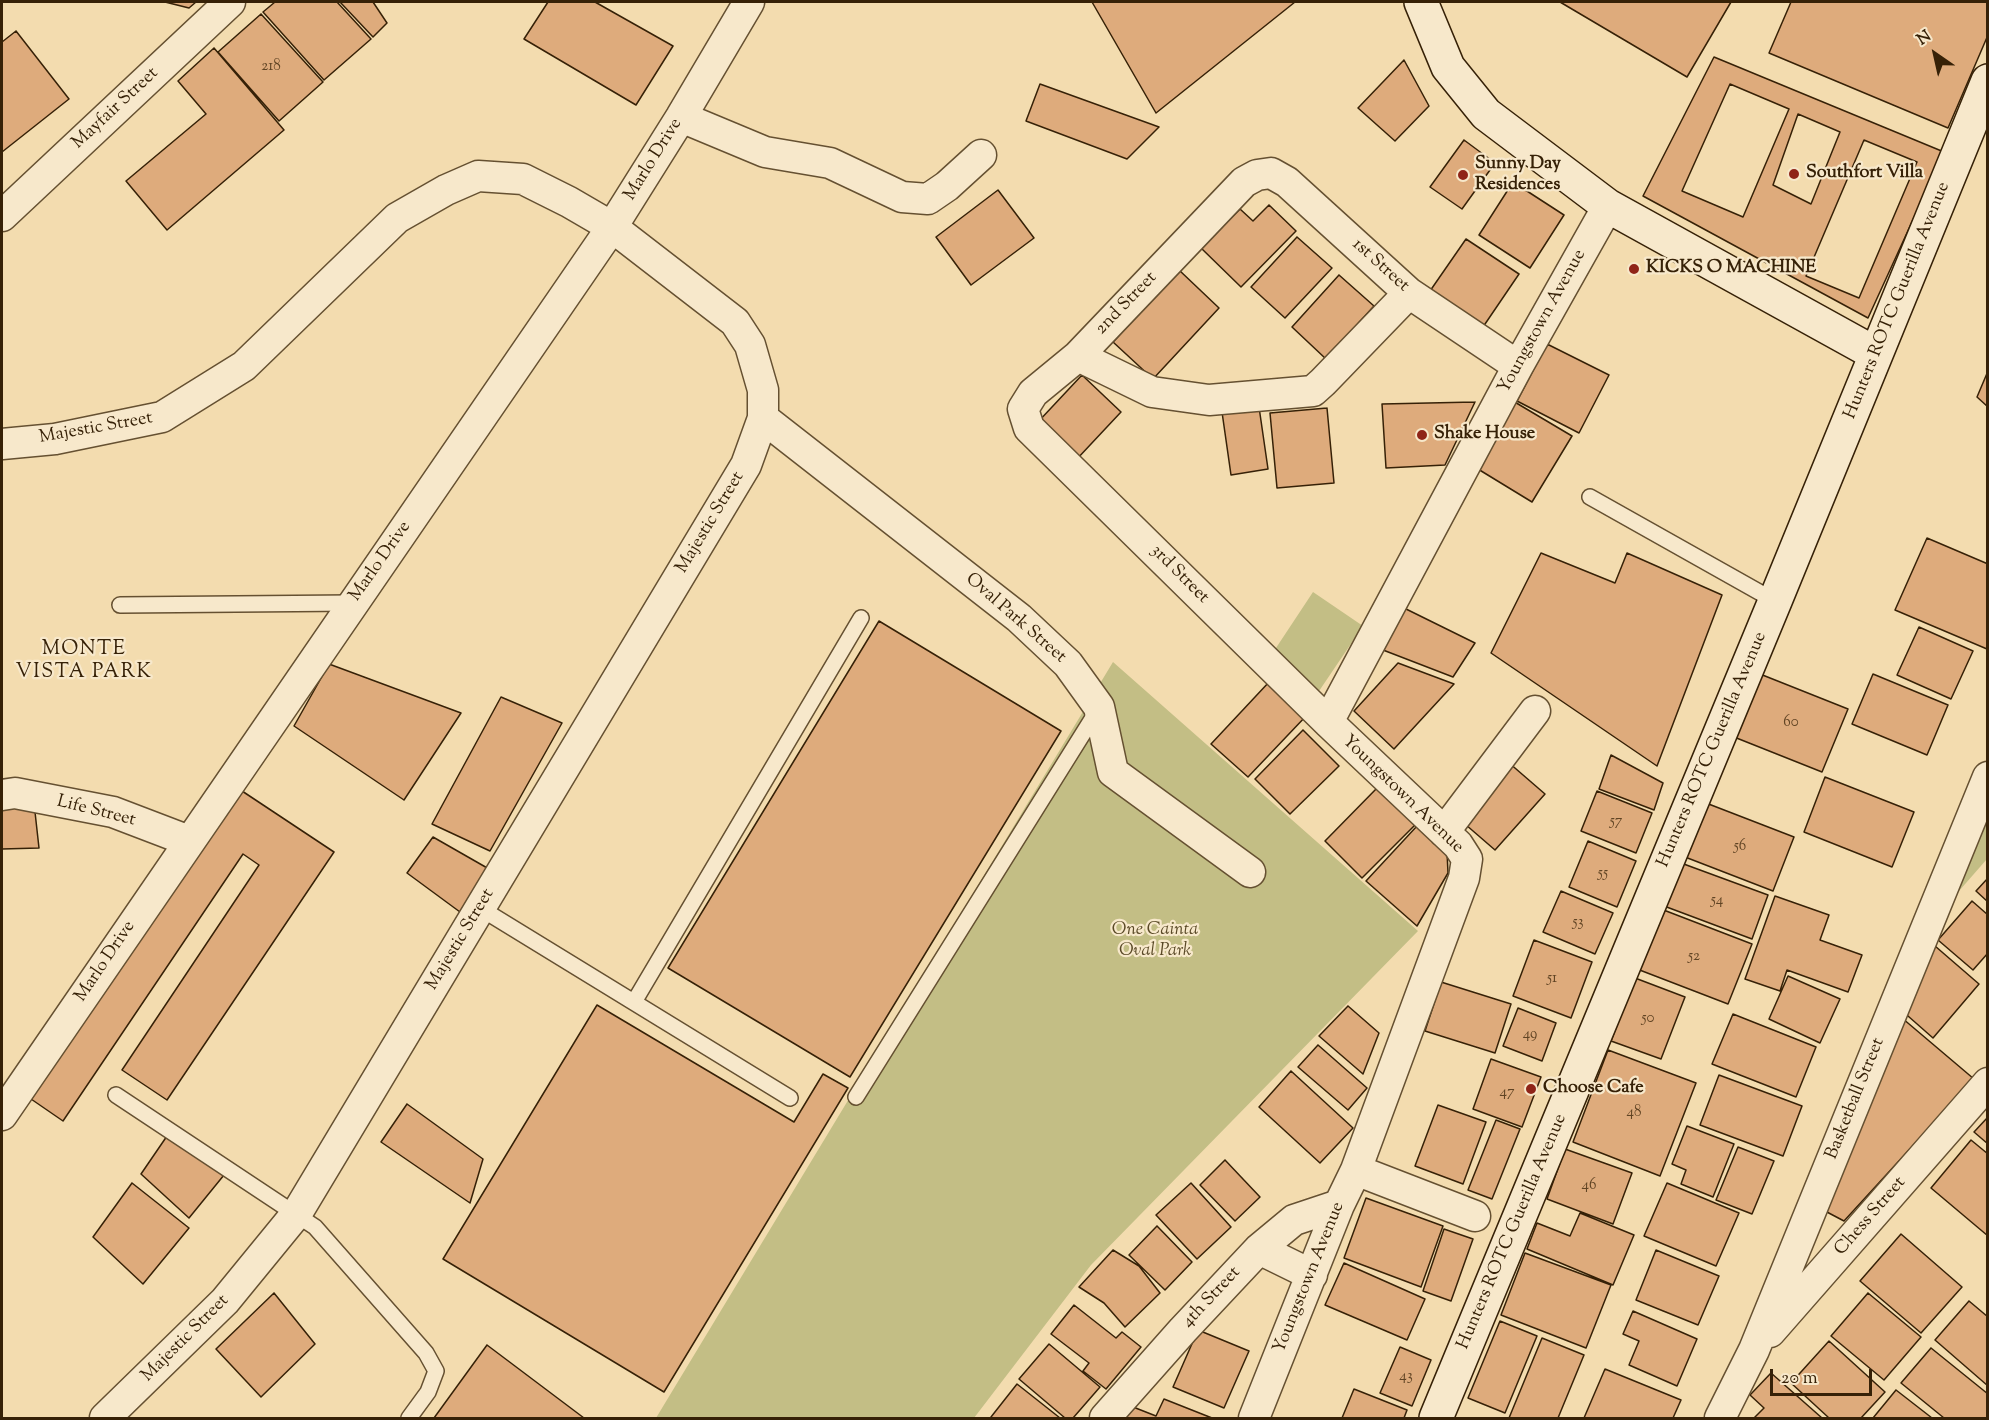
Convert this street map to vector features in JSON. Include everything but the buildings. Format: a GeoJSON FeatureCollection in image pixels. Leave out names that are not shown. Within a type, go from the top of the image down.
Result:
{"type":"FeatureCollection","features":[{"type":"Feature","properties":{"kind":"street","name":"Mayfair Street"},"geometry":{"type":"LineString","coordinates":[[2,216],[230,2]]}},
{"type":"Feature","properties":{"kind":"street","name":"Marlo Drive"},"geometry":{"type":"LineString","coordinates":[[2,1115],[612,227],[749,2]]}},
{"type":"Feature","properties":{"kind":"street"},"geometry":{"type":"LineString","coordinates":[[1421,2],[1448,68],[1486,114],[1608,206],[1876,354]]}},
{"type":"Feature","properties":{"kind":"street","name":"Hunters ROTC Guerilla Avenue"},"geometry":{"type":"LineString","coordinates":[[1436,1419],[1988,81]]}},
{"type":"Feature","properties":{"kind":"street"},"geometry":{"type":"LineString","coordinates":[[681,117],[765,152],[830,163],[902,197],[928,199],[947,186],[981,154]]}},
{"type":"Feature","properties":{"kind":"street","name":"1st Street"},"geometry":{"type":"LineString","coordinates":[[1244,182],[1257,175],[1271,173],[1287,182],[1409,292],[1518,366]]}},
{"type":"Feature","properties":{"kind":"street","name":"Majestic Street"},"geometry":{"type":"LineString","coordinates":[[2,444],[55,439],[162,417],[244,366],[397,218],[446,190],[478,176],[523,179],[612,227],[735,322],[750,345],[763,390],[763,417],[746,465],[297,1213],[225,1301],[105,1419]]}},
{"type":"Feature","properties":{"kind":"street","name":"2nd Street"},"geometry":{"type":"LineString","coordinates":[[1029,428],[1023,409],[1033,393],[1078,356],[1244,182]]}},
{"type":"Feature","properties":{"kind":"street","name":"Youngstown Avenue"},"geometry":{"type":"LineString","coordinates":[[1254,1419],[1339,1205],[1356,1170],[1464,878],[1467,859],[1458,845],[1328,722],[1518,366],[1608,206]]}},
{"type":"Feature","properties":{"kind":"street"},"geometry":{"type":"LineString","coordinates":[[1078,356],[1152,392],[1209,400],[1312,391],[1409,292]]}},
{"type":"Feature","properties":{"kind":"street","name":"Oval Park Street"},"geometry":{"type":"LineString","coordinates":[[763,417],[1019,618],[1068,664],[1099,706],[1113,772],[1250,872]]}},
{"type":"Feature","properties":{"kind":"street","name":"3rd Street"},"geometry":{"type":"LineString","coordinates":[[1029,428],[1328,722]]}},
{"type":"Feature","properties":{"kind":"street"},"geometry":{"type":"LineString","coordinates":[[1444,832],[1535,711]]}},
{"type":"Feature","properties":{"kind":"street","name":"Basketball Street"},"geometry":{"type":"LineString","coordinates":[[1720,1419],[1754,1350],[1988,777]]}},
{"type":"Feature","properties":{"kind":"street","name":"Life Street"},"geometry":{"type":"LineString","coordinates":[[2,795],[15,793],[113,812],[189,841]]}},
{"type":"Feature","properties":{"kind":"street","name":"Chess Street"},"geometry":{"type":"LineString","coordinates":[[1754,1350],[1988,1083]]}},
{"type":"Feature","properties":{"kind":"street"},"geometry":{"type":"LineString","coordinates":[[1356,1170],[1475,1216]]}},
{"type":"Feature","properties":{"kind":"street","name":"4th Street"},"geometry":{"type":"LineString","coordinates":[[1105,1419],[1182,1330],[1259,1248],[1294,1220],[1339,1205]]}},
{"type":"Feature","properties":{"kind":"street"},"geometry":{"type":"LineString","coordinates":[[1259,1248],[1312,1275]]}},
{"type":"Feature","properties":{"kind":"lane"},"geometry":{"type":"LineString","coordinates":[[1590,497],[1775,601]]}},
{"type":"Feature","properties":{"kind":"lane"},"geometry":{"type":"LineString","coordinates":[[120,605],[353,603]]}},
{"type":"Feature","properties":{"kind":"lane"},"geometry":{"type":"LineString","coordinates":[[634,1002],[861,618]]}},
{"type":"Feature","properties":{"kind":"lane"},"geometry":{"type":"LineString","coordinates":[[856,1097],[1099,706]]}},
{"type":"Feature","properties":{"kind":"lane"},"geometry":{"type":"LineString","coordinates":[[480,908],[790,1098]]}},
{"type":"Feature","properties":{"kind":"lane"},"geometry":{"type":"LineString","coordinates":[[116,1095],[315,1227],[426,1353],[436,1371],[428,1392],[409,1419]]}},
{"type":"Feature","properties":{"kind":"green space"},"geometry":{"type":"Polygon","coordinates":[[[1313,592],[1363,626],[1315,697],[1274,651],[1313,592]]]}},
{"type":"Feature","properties":{"kind":"green space","name":"One Cainta Oval Park"},"geometry":{"type":"Polygon","coordinates":[[[1113,662],[1418,931],[1091,1265],[974,1418],[656,1418],[1113,662]]]}},
{"type":"Feature","properties":{"kind":"green space"},"geometry":{"type":"Polygon","coordinates":[[[1987,792],[1987,859],[1931,923],[1987,792]]]}},
{"type":"Feature","properties":{"kind":"place","name":"Southfort Villa"},"geometry":{"type":"Point","coordinates":[1794,174]}},
{"type":"Feature","properties":{"kind":"place","name":"Sunny Day Residences"},"geometry":{"type":"Point","coordinates":[1463,175]}},
{"type":"Feature","properties":{"kind":"place","name":"KICKS O MACHINE"},"geometry":{"type":"Point","coordinates":[1634,269]}},
{"type":"Feature","properties":{"kind":"place","name":"Shake House"},"geometry":{"type":"Point","coordinates":[1422,435]}},
{"type":"Feature","properties":{"kind":"place","name":"Choose Cafe"},"geometry":{"type":"Point","coordinates":[1531,1089]}},
{"type":"Feature","properties":{"kind":"district","name":"MONTE VISTA PARK"},"geometry":{"type":"Point","coordinates":[84,662]}}]}
